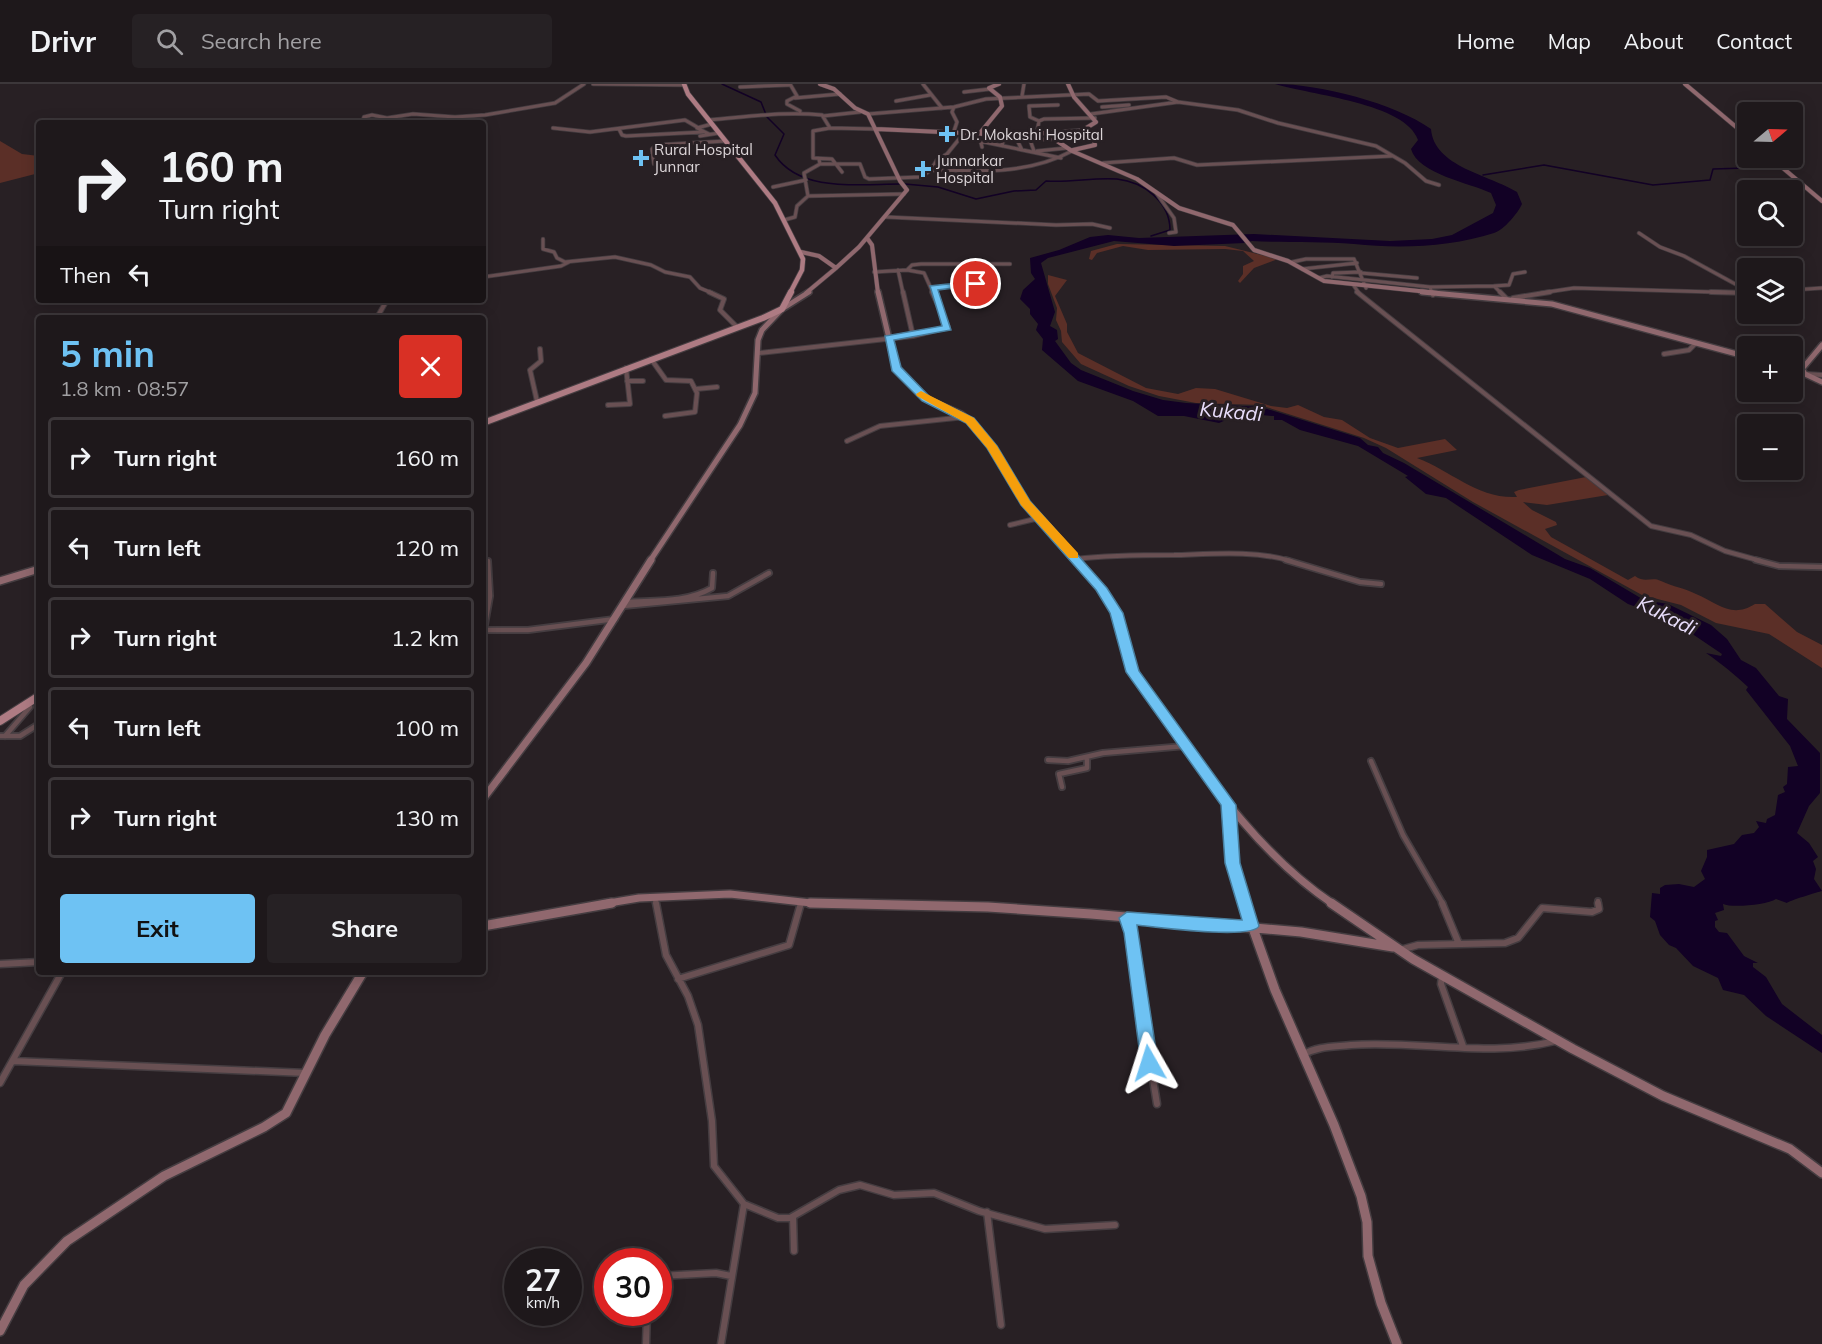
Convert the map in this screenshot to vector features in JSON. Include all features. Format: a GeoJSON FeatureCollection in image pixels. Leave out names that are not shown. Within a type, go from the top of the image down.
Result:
{"type":"FeatureCollection","features":[{"type":"Feature","properties":{"kind":"main road"},"geometry":{"type":"LineString","coordinates":[[486,422],[782,309],[804,264],[801,252],[775,203],[687,94],[684,84]]}},
{"type":"Feature","properties":{"kind":"main road"},"geometry":{"type":"LineString","coordinates":[[0,721],[36,698]]}},
{"type":"Feature","properties":{"kind":"street"},"geometry":{"type":"LineString","coordinates":[[363,120],[364,117],[372,115],[387,118],[413,114],[466,117],[553,104],[584,84]]}},
{"type":"Feature","properties":{"kind":"street"},"geometry":{"type":"LineString","coordinates":[[592,84],[684,84]]}},
{"type":"Feature","properties":{"kind":"street"},"geometry":{"type":"LineString","coordinates":[[820,84],[835,86],[840,94],[860,112]]}},
{"type":"Feature","properties":{"kind":"street"},"geometry":{"type":"LineString","coordinates":[[923,84],[942,108]]}},
{"type":"Feature","properties":{"kind":"street"},"geometry":{"type":"LineString","coordinates":[[964,92],[990,88],[999,84]]}},
{"type":"Feature","properties":{"kind":"street"},"geometry":{"type":"LineString","coordinates":[[1022,96],[1024,84]]}},
{"type":"Feature","properties":{"kind":"street"},"geometry":{"type":"LineString","coordinates":[[842,172],[831,159],[813,158],[813,131],[830,128],[1004,134],[1083,130],[1096,122],[1073,94],[1068,84]]}},
{"type":"Feature","properties":{"kind":"street"},"geometry":{"type":"LineString","coordinates":[[1685,84],[1737,128]]}},
{"type":"Feature","properties":{"kind":"street"},"geometry":{"type":"LineString","coordinates":[[740,87],[790,85],[796,96]]}},
{"type":"Feature","properties":{"kind":"street"},"geometry":{"type":"LineString","coordinates":[[980,133],[987,122],[997,117],[1003,105],[1001,98],[990,88]]}},
{"type":"Feature","properties":{"kind":"street"},"geometry":{"type":"LineString","coordinates":[[802,112],[787,104],[787,101],[805,93]]}},
{"type":"Feature","properties":{"kind":"street"},"geometry":{"type":"LineString","coordinates":[[796,96],[840,94]]}},
{"type":"Feature","properties":{"kind":"street"},"geometry":{"type":"LineString","coordinates":[[697,127],[711,122],[769,111],[802,112],[823,116],[860,112],[868,114],[954,107],[1001,98],[1073,94],[1091,94],[1107,112]]}},
{"type":"Feature","properties":{"kind":"street"},"geometry":{"type":"LineString","coordinates":[[896,101],[930,95]]}},
{"type":"Feature","properties":{"kind":"street"},"geometry":{"type":"LineString","coordinates":[[1098,101],[1166,97],[1178,102]]}},
{"type":"Feature","properties":{"kind":"street"},"geometry":{"type":"LineString","coordinates":[[1126,100],[1130,107]]}},
{"type":"Feature","properties":{"kind":"street"},"geometry":{"type":"LineString","coordinates":[[1102,107],[1130,107],[1178,102],[1201,103],[1238,110],[1278,123],[1368,143],[1392,156],[1426,181],[1439,185]]}},
{"type":"Feature","properties":{"kind":"street"},"geometry":{"type":"LineString","coordinates":[[1058,105],[1029,106],[1030,117],[1039,121],[1093,116],[1130,107]]}},
{"type":"Feature","properties":{"kind":"street"},"geometry":{"type":"LineString","coordinates":[[954,107],[952,112],[957,122],[954,131]]}},
{"type":"Feature","properties":{"kind":"street"},"geometry":{"type":"LineString","coordinates":[[486,795],[565,693],[752,404],[760,335],[782,309],[801,298],[867,238],[907,190],[899,180],[868,114]]}},
{"type":"Feature","properties":{"kind":"street"},"geometry":{"type":"LineString","coordinates":[[823,116],[830,128]]}},
{"type":"Feature","properties":{"kind":"street"},"geometry":{"type":"LineString","coordinates":[[553,128],[584,132],[685,120],[702,132]]}},
{"type":"Feature","properties":{"kind":"street"},"geometry":{"type":"LineString","coordinates":[[1037,132],[1039,121]]}},
{"type":"Feature","properties":{"kind":"street"},"geometry":{"type":"LineString","coordinates":[[619,129],[622,135],[626,136],[702,132],[709,134]]}},
{"type":"Feature","properties":{"kind":"street"},"geometry":{"type":"LineString","coordinates":[[931,170],[953,173],[1000,171],[1047,165],[1072,151],[1095,146],[1094,140],[1083,130]]}},
{"type":"Feature","properties":{"kind":"street"},"geometry":{"type":"LineString","coordinates":[[773,187],[805,177],[820,164],[860,164],[865,177],[869,179],[899,180],[921,177],[931,170],[964,132]]}},
{"type":"Feature","properties":{"kind":"street"},"geometry":{"type":"LineString","coordinates":[[700,136],[719,133]]}},
{"type":"Feature","properties":{"kind":"street"},"geometry":{"type":"LineString","coordinates":[[1018,133],[1016,138],[1022,150]]}},
{"type":"Feature","properties":{"kind":"street"},"geometry":{"type":"LineString","coordinates":[[1045,133],[1072,151],[1103,163],[1179,207],[1221,220],[1243,234],[1249,246],[1259,253],[1292,262],[1319,278],[1366,288],[1560,306],[1737,354]]}},
{"type":"Feature","properties":{"kind":"street"},"geometry":{"type":"LineString","coordinates":[[1003,146],[1002,143],[1007,139],[1004,134]]}},
{"type":"Feature","properties":{"kind":"street"},"geometry":{"type":"LineString","coordinates":[[1034,151],[1030,140],[1053,139]]}},
{"type":"Feature","properties":{"kind":"street"},"geometry":{"type":"LineString","coordinates":[[654,164],[652,149],[656,145],[726,141]]}},
{"type":"Feature","properties":{"kind":"street"},"geometry":{"type":"LineString","coordinates":[[982,147],[982,142],[1061,158]]}},
{"type":"Feature","properties":{"kind":"street"},"geometry":{"type":"LineString","coordinates":[[1028,152],[1067,148]]}},
{"type":"Feature","properties":{"kind":"street"},"geometry":{"type":"LineString","coordinates":[[1103,163],[1174,158],[1190,164],[1205,165],[1392,156]]}},
{"type":"Feature","properties":{"kind":"street"},"geometry":{"type":"LineString","coordinates":[[819,159],[820,164]]}},
{"type":"Feature","properties":{"kind":"street"},"geometry":{"type":"LineString","coordinates":[[1784,168],[1822,201]]}},
{"type":"Feature","properties":{"kind":"street"},"geometry":{"type":"LineString","coordinates":[[805,177],[805,191],[808,196]]}},
{"type":"Feature","properties":{"kind":"street"},"geometry":{"type":"LineString","coordinates":[[1153,190],[1162,199],[1176,223],[1176,232],[1169,234]]}},
{"type":"Feature","properties":{"kind":"street"},"geometry":{"type":"LineString","coordinates":[[784,220],[795,217],[797,206],[808,196],[904,194]]}},
{"type":"Feature","properties":{"kind":"street"},"geometry":{"type":"LineString","coordinates":[[886,217],[1056,225],[1092,224],[1110,228]]}},
{"type":"Feature","properties":{"kind":"street"},"geometry":{"type":"LineString","coordinates":[[1639,233],[1660,247],[1684,256],[1737,286]]}},
{"type":"Feature","properties":{"kind":"street"},"geometry":{"type":"LineString","coordinates":[[867,238],[872,245],[880,310],[896,368],[921,395],[965,417],[991,446],[1017,491],[1101,588],[1116,613],[1133,672],[1228,805],[1290,871],[1313,891],[1442,976],[1663,1096],[1790,1149],[1822,1173]]}},
{"type":"Feature","properties":{"kind":"street"},"geometry":{"type":"LineString","coordinates":[[543,239],[543,249],[554,252],[560,260],[569,262],[615,257],[690,277],[700,288],[724,299],[720,310],[737,327]]}},
{"type":"Feature","properties":{"kind":"street"},"geometry":{"type":"LineString","coordinates":[[801,252],[819,256],[836,268]]}},
{"type":"Feature","properties":{"kind":"street"},"geometry":{"type":"LineString","coordinates":[[1292,262],[1306,259],[1350,258],[1357,263],[1366,288]]}},
{"type":"Feature","properties":{"kind":"street"},"geometry":{"type":"LineString","coordinates":[[486,277],[561,266],[569,262]]}},
{"type":"Feature","properties":{"kind":"street"},"geometry":{"type":"LineString","coordinates":[[1302,269],[1357,263]]}},
{"type":"Feature","properties":{"kind":"street"},"geometry":{"type":"LineString","coordinates":[[907,270],[912,265],[921,264],[1010,264]]}},
{"type":"Feature","properties":{"kind":"street"},"geometry":{"type":"LineString","coordinates":[[898,270],[913,336]]}},
{"type":"Feature","properties":{"kind":"street"},"geometry":{"type":"LineString","coordinates":[[759,353],[913,336],[948,327],[933,288],[924,273],[907,270],[874,272]]}},
{"type":"Feature","properties":{"kind":"street"},"geometry":{"type":"LineString","coordinates":[[1319,278],[1364,279],[1430,286],[1494,286],[1509,285],[1513,274],[1525,272]]}},
{"type":"Feature","properties":{"kind":"street"},"geometry":{"type":"LineString","coordinates":[[1332,277],[1333,273],[1361,273],[1417,278]]}},
{"type":"Feature","properties":{"kind":"street"},"geometry":{"type":"LineString","coordinates":[[933,288],[976,284]]}},
{"type":"Feature","properties":{"kind":"street"},"geometry":{"type":"LineString","coordinates":[[1354,286],[1446,366],[1562,453],[1651,526],[1691,535],[1725,551],[1779,566],[1822,567]]}},
{"type":"Feature","properties":{"kind":"street"},"geometry":{"type":"LineString","coordinates":[[1430,286],[1434,295]]}},
{"type":"Feature","properties":{"kind":"street"},"geometry":{"type":"LineString","coordinates":[[1494,286],[1508,300]]}},
{"type":"Feature","properties":{"kind":"street"},"geometry":{"type":"LineString","coordinates":[[1508,300],[1574,288],[1737,292]]}},
{"type":"Feature","properties":{"kind":"street"},"geometry":{"type":"LineString","coordinates":[[1803,289],[1822,288]]}},
{"type":"Feature","properties":{"kind":"street"},"geometry":{"type":"LineString","coordinates":[[380,314],[386,303]]}},
{"type":"Feature","properties":{"kind":"street"},"geometry":{"type":"LineString","coordinates":[[1664,354],[1689,350],[1696,343]]}},
{"type":"Feature","properties":{"kind":"street"},"geometry":{"type":"LineString","coordinates":[[1822,345],[1802,369],[1805,374],[1822,382]]}},
{"type":"Feature","properties":{"kind":"street"},"geometry":{"type":"LineString","coordinates":[[537,402],[530,370],[541,361],[540,349]]}},
{"type":"Feature","properties":{"kind":"street"},"geometry":{"type":"LineString","coordinates":[[651,359],[666,380],[691,381],[696,389],[694,412],[665,416]]}},
{"type":"Feature","properties":{"kind":"street"},"geometry":{"type":"LineString","coordinates":[[608,405],[630,404],[626,368]]}},
{"type":"Feature","properties":{"kind":"street"},"geometry":{"type":"LineString","coordinates":[[1805,374],[1822,375]]}},
{"type":"Feature","properties":{"kind":"street"},"geometry":{"type":"LineString","coordinates":[[627,381],[643,381]]}},
{"type":"Feature","properties":{"kind":"street"},"geometry":{"type":"LineString","coordinates":[[696,389],[717,387]]}},
{"type":"Feature","properties":{"kind":"street"},"geometry":{"type":"LineString","coordinates":[[847,441],[880,426],[956,420],[965,417]]}},
{"type":"Feature","properties":{"kind":"street"},"geometry":{"type":"LineString","coordinates":[[1010,525],[1039,518]]}},
{"type":"Feature","properties":{"kind":"street"},"geometry":{"type":"LineString","coordinates":[[1076,559],[1098,555],[1190,554],[1277,557],[1360,582],[1381,584]]}},
{"type":"Feature","properties":{"kind":"street"},"geometry":{"type":"LineString","coordinates":[[486,615],[490,596],[488,561]]}},
{"type":"Feature","properties":{"kind":"street"},"geometry":{"type":"LineString","coordinates":[[0,580],[36,570]]}},
{"type":"Feature","properties":{"kind":"street"},"geometry":{"type":"LineString","coordinates":[[624,604],[700,595],[712,588],[713,573]]}},
{"type":"Feature","properties":{"kind":"street"},"geometry":{"type":"LineString","coordinates":[[624,604],[728,596],[770,573]]}},
{"type":"Feature","properties":{"kind":"street"},"geometry":{"type":"LineString","coordinates":[[486,630],[528,630],[615,619]]}},
{"type":"Feature","properties":{"kind":"street"},"geometry":{"type":"LineString","coordinates":[[3,736],[26,714],[30,707],[28,704]]}},
{"type":"Feature","properties":{"kind":"street"},"geometry":{"type":"LineString","coordinates":[[3,736],[20,736],[36,726]]}},
{"type":"Feature","properties":{"kind":"street"},"geometry":{"type":"LineString","coordinates":[[1048,760],[1087,758],[1103,753],[1188,746]]}},
{"type":"Feature","properties":{"kind":"street"},"geometry":{"type":"LineString","coordinates":[[1062,786],[1059,774],[1087,768],[1089,764],[1087,758]]}},
{"type":"Feature","properties":{"kind":"street"},"geometry":{"type":"LineString","coordinates":[[1371,761],[1402,835],[1449,915],[1459,944]]}},
{"type":"Feature","properties":{"kind":"street"},"geometry":{"type":"LineString","coordinates":[[1228,805],[1233,863],[1251,926],[1302,1055],[1334,1125],[1360,1196],[1367,1222],[1368,1256],[1381,1302],[1397,1344]]}},
{"type":"Feature","properties":{"kind":"street"},"geometry":{"type":"LineString","coordinates":[[486,925],[655,897],[729,894],[801,902],[998,908],[1196,925],[1251,926],[1301,932],[1398,949],[1412,946],[1493,944],[1516,940],[1542,908],[1592,912],[1599,909],[1598,901]]}},
{"type":"Feature","properties":{"kind":"street"},"geometry":{"type":"LineString","coordinates":[[655,897],[660,935],[694,1011],[703,1048],[714,1166],[744,1204],[778,1218],[793,1217],[839,1190],[860,1185],[894,1195],[934,1193],[1045,1229],[1114,1225]]}},
{"type":"Feature","properties":{"kind":"street"},"geometry":{"type":"LineString","coordinates":[[678,979],[789,945],[801,902]]}},
{"type":"Feature","properties":{"kind":"street"},"geometry":{"type":"LineString","coordinates":[[1127,918],[1132,933],[1157,1104]]}},
{"type":"Feature","properties":{"kind":"street"},"geometry":{"type":"LineString","coordinates":[[0,964],[36,962]]}},
{"type":"Feature","properties":{"kind":"street"},"geometry":{"type":"LineString","coordinates":[[0,1083],[60,975]]}},
{"type":"Feature","properties":{"kind":"street"},"geometry":{"type":"LineString","coordinates":[[0,1331],[24,1286],[67,1240],[165,1176],[281,1118],[291,1104],[306,1072],[361,975]]}},
{"type":"Feature","properties":{"kind":"street"},"geometry":{"type":"LineString","coordinates":[[1442,976],[1441,984],[1463,1046]]}},
{"type":"Feature","properties":{"kind":"street"},"geometry":{"type":"LineString","coordinates":[[1302,1055],[1315,1048],[1367,1044],[1540,1045],[1558,1040]]}},
{"type":"Feature","properties":{"kind":"street"},"geometry":{"type":"LineString","coordinates":[[13,1061],[306,1072]]}},
{"type":"Feature","properties":{"kind":"street"},"geometry":{"type":"LineString","coordinates":[[721,1344],[744,1204]]}},
{"type":"Feature","properties":{"kind":"street"},"geometry":{"type":"LineString","coordinates":[[987,1212],[1001,1324]]}},
{"type":"Feature","properties":{"kind":"street"},"geometry":{"type":"LineString","coordinates":[[793,1217],[794,1251]]}},
{"type":"Feature","properties":{"kind":"street"},"geometry":{"type":"LineString","coordinates":[[672,1275],[716,1273],[731,1276]]}},
{"type":"Feature","properties":{"kind":"street"},"geometry":{"type":"LineString","coordinates":[[646,1344],[647,1326]]}},
{"type":"Feature","properties":{"kind":"shaded area"},"geometry":{"type":"Polygon","coordinates":[[[0,141],[22,154],[36,156],[36,174],[0,183],[0,141]]]}},
{"type":"Feature","properties":{"kind":"shaded area"},"geometry":{"type":"Polygon","coordinates":[[[1117,244],[1225,246],[1278,259],[1254,268],[1240,283],[1238,281],[1243,274],[1243,266],[1254,261],[1243,251],[1225,249],[1148,250],[1123,246],[1097,253],[1092,260],[1089,259],[1091,251],[1117,244]]]}},
{"type":"Feature","properties":{"kind":"shaded area"},"geometry":{"type":"Polygon","coordinates":[[[1048,275],[1067,280],[1055,296],[1067,324],[1067,332],[1078,353],[1146,388],[1178,394],[1196,388],[1215,389],[1271,406],[1287,408],[1298,405],[1324,417],[1342,420],[1370,438],[1398,448],[1445,439],[1457,450],[1417,458],[1489,494],[1517,497],[1514,492],[1519,490],[1586,477],[1608,495],[1547,505],[1523,502],[1532,510],[1556,522],[1557,525],[1545,529],[1551,537],[1628,580],[1635,576],[1657,580],[1692,592],[1732,610],[1765,604],[1797,632],[1822,645],[1822,668],[1769,634],[1716,623],[1681,605],[1642,595],[1473,502],[1386,448],[1364,438],[1260,405],[1196,403],[1159,396],[1129,386],[1081,364],[1062,342],[1061,331],[1056,320],[1057,308],[1048,284],[1048,275]]]}},
{"type":"Feature","properties":{"kind":"water","name":"Kukadi"},"geometry":{"type":"Polygon","coordinates":[[[1275,84],[1334,91],[1377,103],[1416,120],[1431,129],[1434,142],[1452,161],[1517,192],[1522,204],[1510,221],[1498,231],[1478,238],[1443,244],[1389,246],[1252,241],[1174,246],[1114,241],[1048,258],[1041,263],[1055,312],[1050,326],[1057,330],[1058,339],[1055,341],[1071,363],[1081,370],[1133,391],[1163,400],[1186,403],[1261,407],[1360,438],[1368,445],[1378,447],[1383,453],[1404,463],[1565,559],[1590,568],[1644,600],[1668,604],[1711,625],[1727,639],[1741,660],[1756,668],[1779,696],[1788,699],[1787,719],[1820,753],[1820,793],[1809,806],[1797,833],[1809,843],[1818,857],[1813,861],[1816,869],[1814,879],[1822,891],[1787,903],[1776,899],[1750,905],[1723,904],[1724,910],[1715,913],[1718,920],[1715,921],[1715,927],[1719,932],[1727,933],[1744,956],[1758,963],[1753,963],[1753,967],[1766,977],[1782,1004],[1822,1035],[1822,1053],[1766,1016],[1744,995],[1723,990],[1718,978],[1693,966],[1676,948],[1669,945],[1660,935],[1655,921],[1650,917],[1652,893],[1660,894],[1660,888],[1665,885],[1679,884],[1694,887],[1705,879],[1701,871],[1707,857],[1707,850],[1734,844],[1742,835],[1754,833],[1759,827],[1756,821],[1766,823],[1767,819],[1775,815],[1778,795],[1785,792],[1783,787],[1787,784],[1788,767],[1798,766],[1790,746],[1746,690],[1748,687],[1706,653],[1721,656],[1722,654],[1685,629],[1669,625],[1650,612],[1628,604],[1590,579],[1532,555],[1446,498],[1426,494],[1405,477],[1408,476],[1358,446],[1300,430],[1282,420],[1274,420],[1274,416],[1217,413],[1226,420],[1219,423],[1184,416],[1158,416],[1133,401],[1078,381],[1042,350],[1043,339],[1036,330],[1038,324],[1030,314],[1030,309],[1020,299],[1023,290],[1035,279],[1031,273],[1030,258],[1059,250],[1090,237],[1108,235],[1139,238],[1254,234],[1390,241],[1432,239],[1452,235],[1493,213],[1496,205],[1491,193],[1446,177],[1416,158],[1411,149],[1418,140],[1410,127],[1396,117],[1355,102],[1275,84]]]}},
{"type":"Feature","properties":{"kind":"waterway"},"geometry":{"type":"LineString","coordinates":[[722,84],[761,102],[767,117],[784,134],[775,155],[799,176],[832,184],[900,184]]}},
{"type":"Feature","properties":{"kind":"waterway"},"geometry":{"type":"LineString","coordinates":[[1483,175],[1544,165],[1653,185],[1710,180],[1713,169],[1746,168]]}},
{"type":"Feature","properties":{"kind":"waterway"},"geometry":{"type":"LineString","coordinates":[[905,184],[938,187],[976,199],[1014,191],[1036,190],[1046,181],[1108,179],[1127,181],[1137,184],[1154,195],[1166,211],[1170,230],[1151,236]]}},
{"type":"Feature","properties":{"kind":"slow traffic"},"geometry":{"type":"LineString","coordinates":[[921,394],[926,399],[961,414],[970,421],[991,446],[1025,503],[1073,555]]}},
{"type":"Feature","properties":{"kind":"place","name":"Dr. Mokashi Hospital"},"geometry":{"type":"Point","coordinates":[947,134]}},
{"type":"Feature","properties":{"kind":"place","name":"Rural Hospital Junnar"},"geometry":{"type":"Point","coordinates":[641,158]}},
{"type":"Feature","properties":{"kind":"place","name":"Junnarkar Hospital"},"geometry":{"type":"Point","coordinates":[923,169]}},
{"type":"Feature","properties":{"kind":"route"},"geometry":{"type":"LineString","coordinates":[[976,284],[933,288],[948,327],[913,336],[888,338],[894,365],[926,399],[961,414],[970,421],[991,446],[1025,503],[1101,588],[1116,613],[1133,672],[1190,748],[1228,805],[1233,863],[1251,926],[1196,925],[1127,918],[1132,933],[1149,1063]]}}]}
